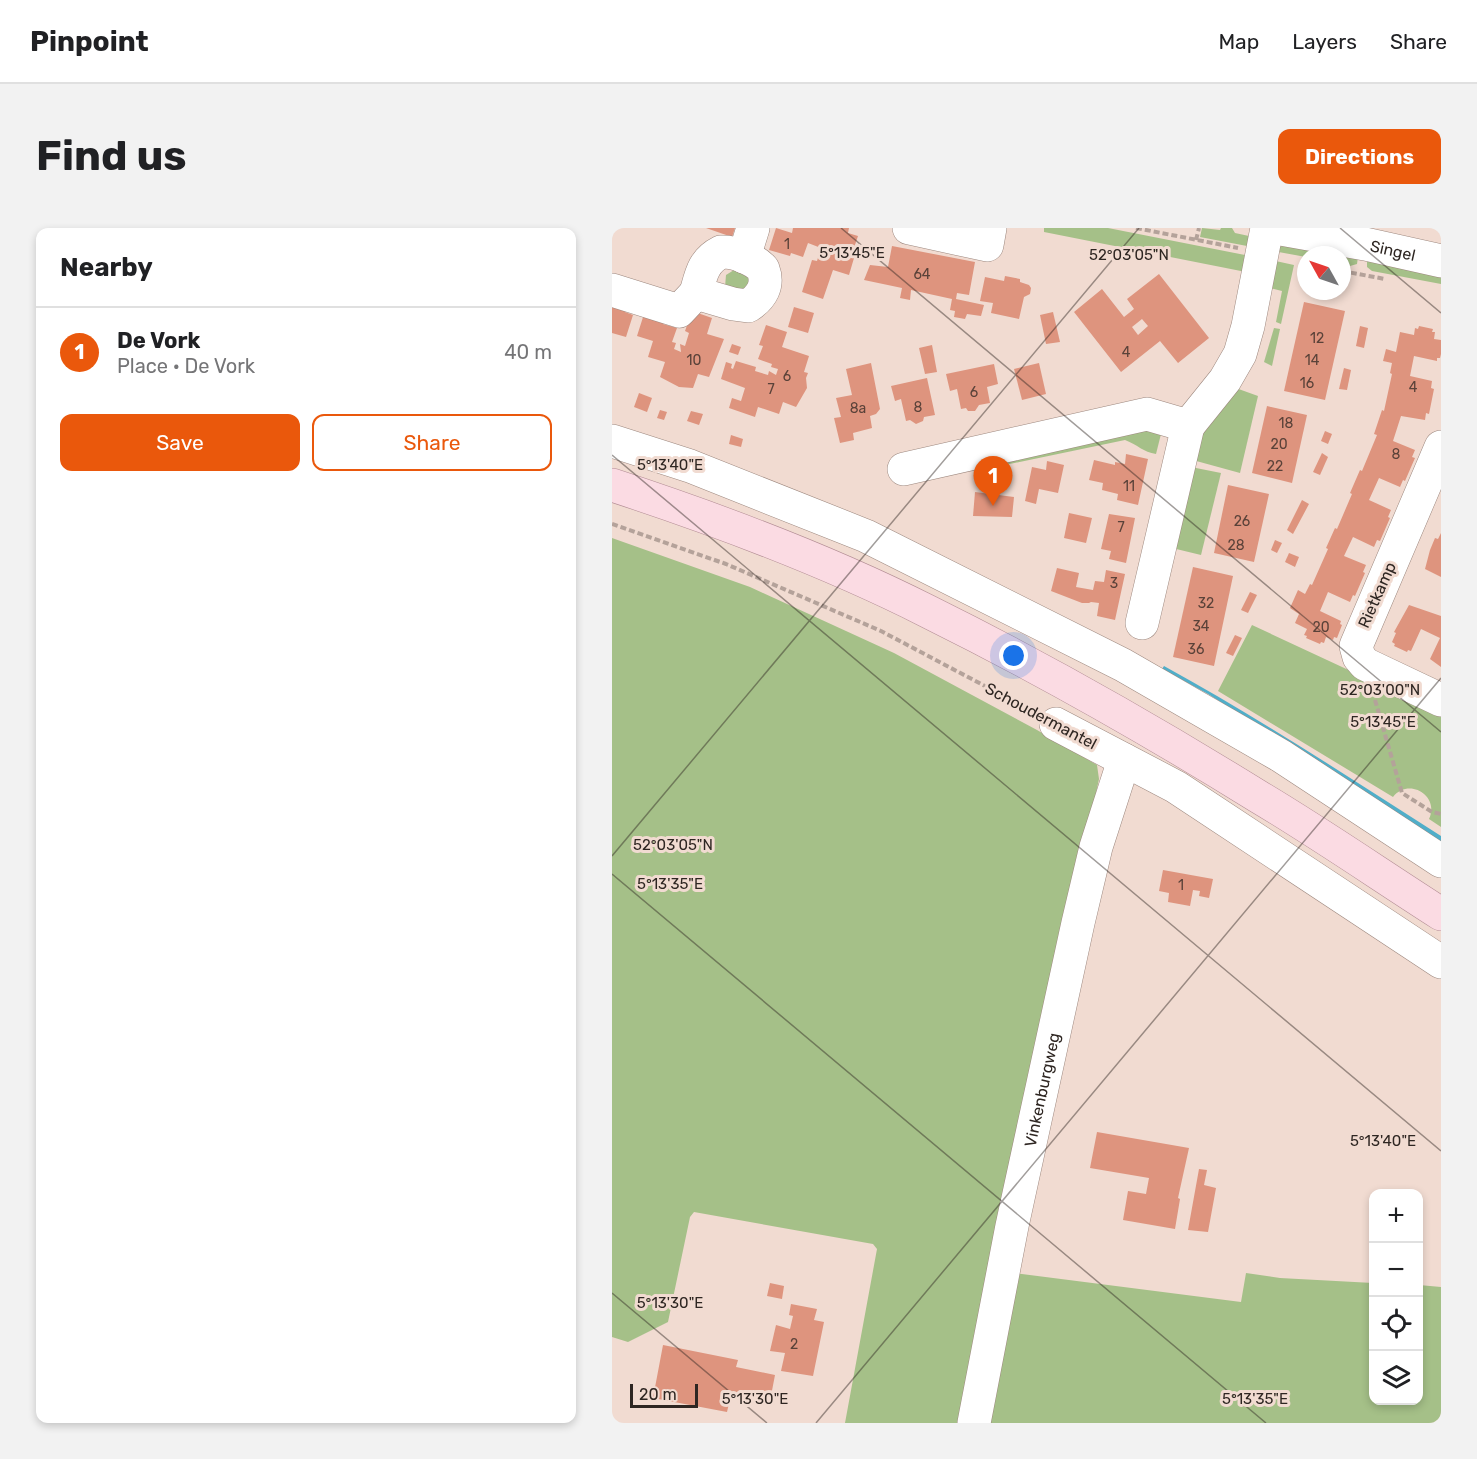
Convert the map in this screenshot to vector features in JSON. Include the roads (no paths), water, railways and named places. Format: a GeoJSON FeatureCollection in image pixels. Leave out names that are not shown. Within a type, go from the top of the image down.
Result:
{"type":"FeatureCollection","features":[{"type":"Feature","properties":{"kind":"main road"},"geometry":{"type":"LineString","coordinates":[[612,485],[686,509],[803,555],[925,610],[1043,671],[1260,797],[1441,914]]}},
{"type":"Feature","properties":{"kind":"street"},"geometry":{"type":"LineString","coordinates":[[909,228],[987,245],[990,228]]}},
{"type":"Feature","properties":{"kind":"street"},"geometry":{"type":"LineString","coordinates":[[1142,623],[1188,426],[1226,380],[1240,354],[1268,236]]}},
{"type":"Feature","properties":{"kind":"street","name":"Singel"},"geometry":{"type":"LineString","coordinates":[[1268,236],[1441,261]]}},
{"type":"Feature","properties":{"kind":"street"},"geometry":{"type":"LineString","coordinates":[[612,290],[679,310],[696,293],[703,268],[708,260],[748,243],[766,281],[761,296],[755,302],[748,306],[734,304],[696,293]]}},
{"type":"Feature","properties":{"kind":"street"},"geometry":{"type":"LineString","coordinates":[[904,469],[1147,414],[1188,426]]}},
{"type":"Feature","properties":{"kind":"street"},"geometry":{"type":"LineString","coordinates":[[612,441],[690,466],[866,536],[1123,665],[1281,756],[1441,861]]}},
{"type":"Feature","properties":{"kind":"street","name":"Rietkamp"},"geometry":{"type":"LineString","coordinates":[[1441,447],[1356,646],[1359,657],[1365,664],[1441,700]]}},
{"type":"Feature","properties":{"kind":"street","name":"Schoudermantel"},"geometry":{"type":"LineString","coordinates":[[1056,724],[1176,787],[1441,962]]}},
{"type":"Feature","properties":{"kind":"street","name":"Vinkenburgweg"},"geometry":{"type":"LineString","coordinates":[[974,1423],[1012,1226],[1078,923],[1096,847],[1124,760]]}},
{"type":"Feature","properties":{"kind":"water"},"geometry":{"type":"Polygon","coordinates":[[[1164,666],[1269,727],[1373,792],[1441,836],[1441,843],[1208,694],[1162,669],[1164,666]]]}},
{"type":"Feature","properties":{"kind":"place","name":"De Vork"},"geometry":{"type":"Point","coordinates":[993,506]}}]}
